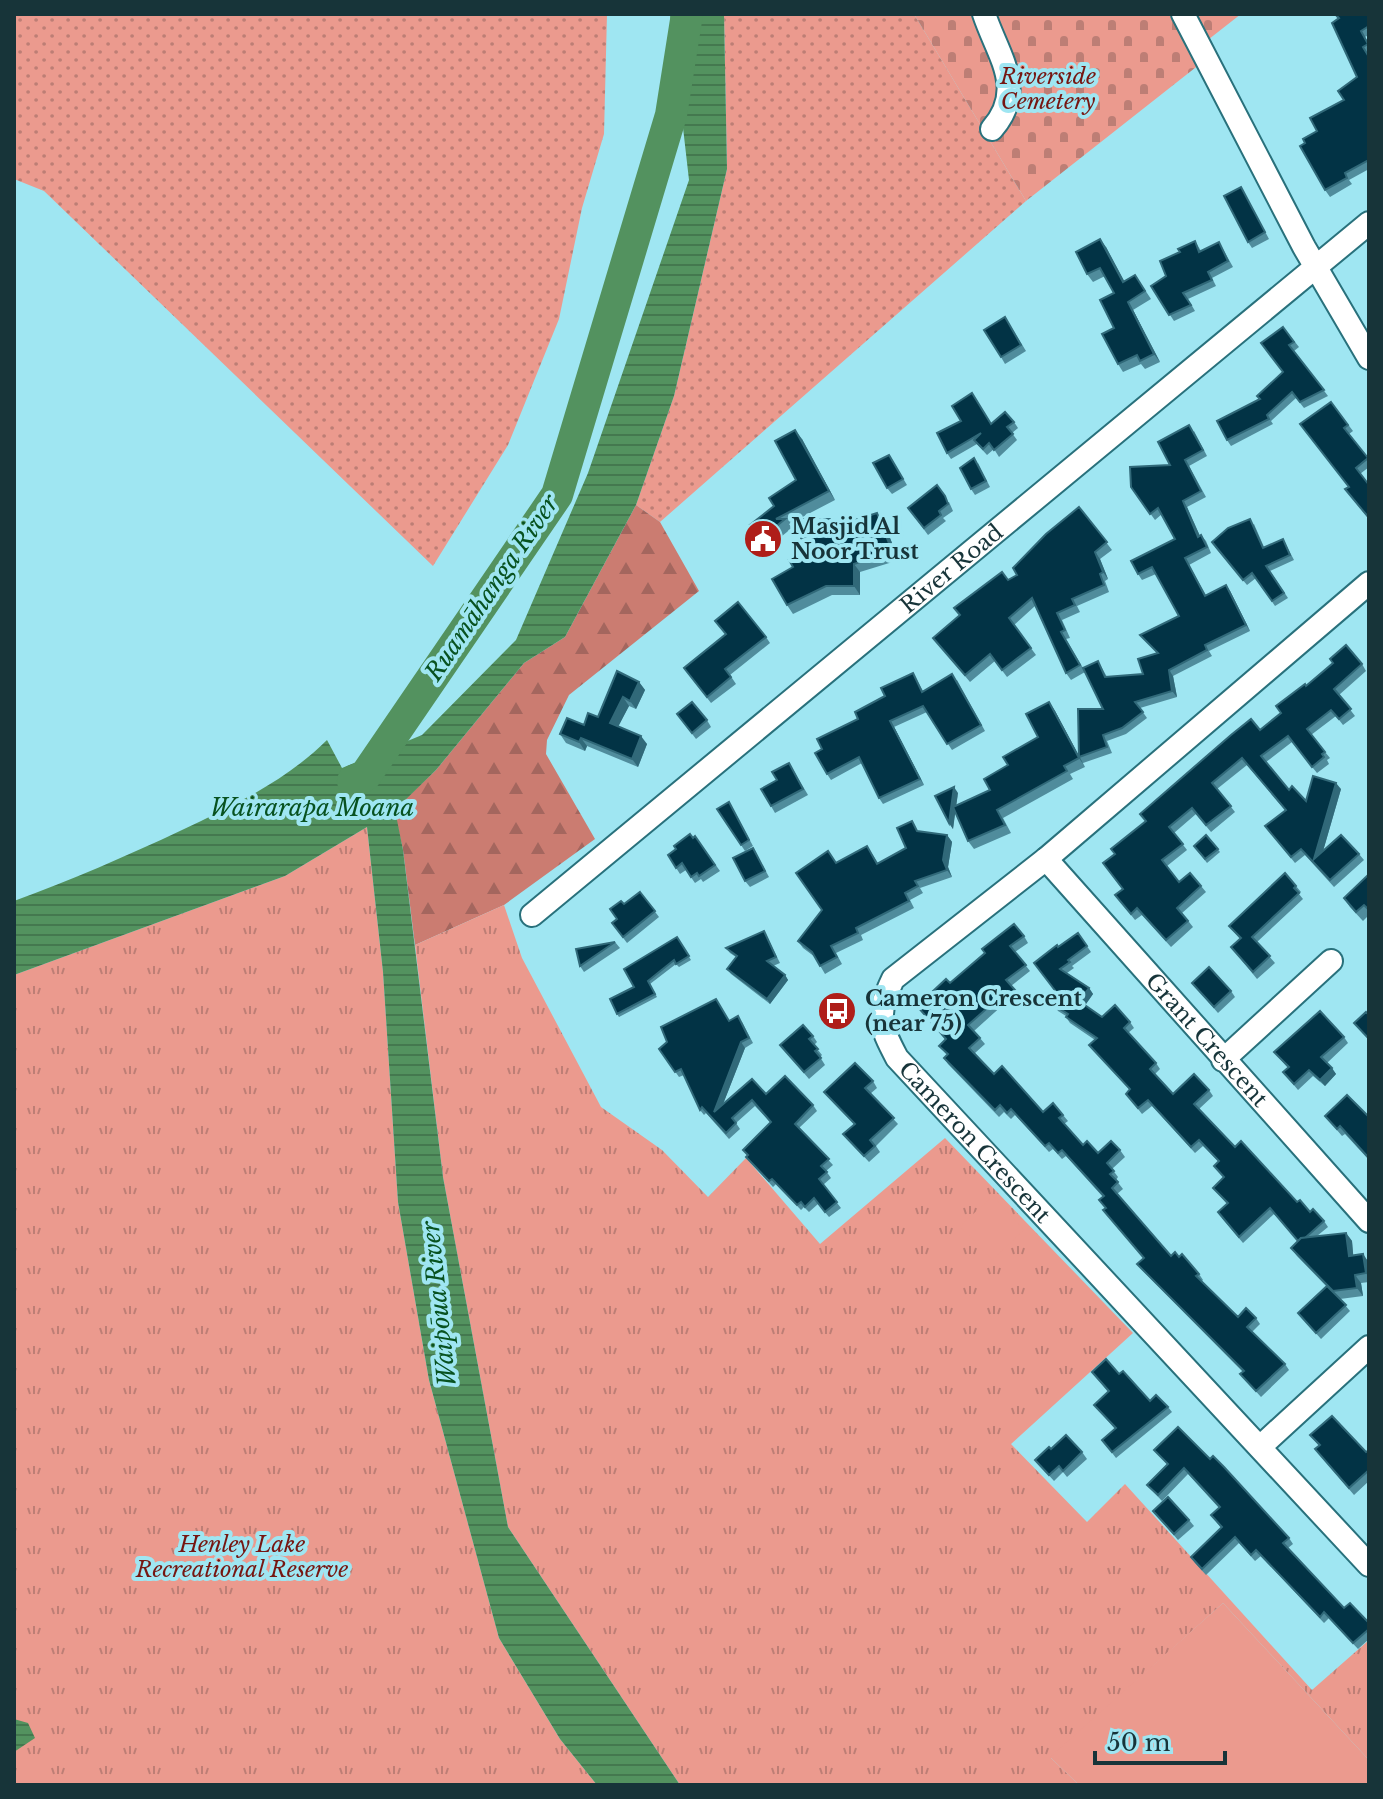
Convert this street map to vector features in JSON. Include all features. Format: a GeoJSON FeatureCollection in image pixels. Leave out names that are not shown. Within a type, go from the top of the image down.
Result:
{"type":"FeatureCollection","features":[{"type":"Feature","properties":{"kind":"street"},"geometry":{"type":"LineString","coordinates":[[984,14],[1008,71],[1009,93],[1004,115],[992,129]]}},
{"type":"Feature","properties":{"kind":"street"},"geometry":{"type":"LineString","coordinates":[[1183,14],[1316,267],[1369,358]]}},
{"type":"Feature","properties":{"kind":"street","name":"River Road"},"geometry":{"type":"LineString","coordinates":[[532,915],[1369,223]]}},
{"type":"Feature","properties":{"kind":"street","name":"Cameron Crescent"},"geometry":{"type":"LineString","coordinates":[[1369,583],[1046,859],[893,979],[882,1002],[882,1030],[897,1058],[1369,1565]]}},
{"type":"Feature","properties":{"kind":"street","name":"Grant Crescent"},"geometry":{"type":"LineString","coordinates":[[1046,859],[1369,1221]]}},
{"type":"Feature","properties":{"kind":"street"},"geometry":{"type":"LineString","coordinates":[[1223,1060],[1331,961]]}},
{"type":"Feature","properties":{"kind":"street"},"geometry":{"type":"LineString","coordinates":[[1260,1447],[1369,1347]]}},
{"type":"Feature","properties":{"kind":"green space"},"geometry":{"type":"Polygon","coordinates":[[[14,14],[607,14],[604,134],[582,208],[559,319],[508,445],[433,566],[44,191],[14,179],[14,14]]]}},
{"type":"Feature","properties":{"kind":"green space"},"geometry":{"type":"Polygon","coordinates":[[[724,14],[914,14],[1026,201],[660,522],[636,505],[674,396],[727,169],[724,14]]]}},
{"type":"Feature","properties":{"kind":"green space","name":"Riverside Cemetery"},"geometry":{"type":"Polygon","coordinates":[[[914,14],[1241,14],[1195,50],[1200,64],[1026,201],[914,14]]]}},
{"type":"Feature","properties":{"kind":"green space"},"geometry":{"type":"Polygon","coordinates":[[[636,505],[660,522],[699,591],[569,695],[547,740],[546,754],[595,839],[504,905],[415,945],[403,850],[394,810],[436,770],[524,663],[565,637],[636,505]]]}},
{"type":"Feature","properties":{"kind":"green space","name":"Henley Lake Recreational Reserve"},"geometry":{"type":"Polygon","coordinates":[[[367,827],[383,972],[398,1202],[429,1380],[499,1638],[560,1739],[597,1785],[14,1785],[14,975],[285,876],[367,827]]]}},
{"type":"Feature","properties":{"kind":"green space"},"geometry":{"type":"Polygon","coordinates":[[[504,905],[522,958],[601,1107],[662,1150],[708,1197],[746,1158],[820,1244],[945,1138],[1133,1333],[1011,1444],[1087,1522],[1125,1484],[1312,1690],[1369,1640],[1369,1760],[1223,1603],[1051,1758],[1079,1785],[680,1785],[508,1527],[443,1177],[415,945],[504,905]]]}},
{"type":"Feature","properties":{"kind":"green space"},"geometry":{"type":"Polygon","coordinates":[[[993,1196],[1024,1230],[992,1260],[960,1226],[993,1196]]]}},
{"type":"Feature","properties":{"kind":"green space"},"geometry":{"type":"Polygon","coordinates":[[[1223,1603],[1369,1760],[1369,1785],[1079,1785],[1050,1757],[1223,1603]]]}},
{"type":"Feature","properties":{"kind":"water"},"geometry":{"type":"Polygon","coordinates":[[[670,14],[724,14],[727,169],[674,396],[636,505],[565,637],[524,663],[436,770],[395,810],[403,850],[443,1177],[508,1527],[680,1785],[597,1785],[560,1739],[499,1638],[429,1380],[398,1202],[383,972],[367,827],[285,876],[14,975],[14,901],[120,858],[221,811],[295,768],[327,740],[342,768],[422,735],[516,640],[588,473],[689,180],[670,14]]]}},
{"type":"Feature","properties":{"kind":"water"},"geometry":{"type":"Polygon","coordinates":[[[14,1719],[28,1723],[35,1738],[14,1752],[14,1719]]]}},
{"type":"Feature","properties":{"kind":"building"},"geometry":{"type":"Polygon","coordinates":[[[1335,14],[1369,14],[1369,26],[1361,31],[1368,44],[1363,47],[1369,57],[1369,160],[1345,173],[1347,178],[1325,190],[1300,146],[1305,143],[1303,139],[1317,131],[1310,118],[1344,100],[1338,91],[1357,77],[1332,23],[1339,18],[1335,14]]]}},
{"type":"Feature","properties":{"kind":"building"},"geometry":{"type":"Polygon","coordinates":[[[1241,187],[1265,232],[1248,242],[1224,196],[1241,187]]]}},
{"type":"Feature","properties":{"kind":"building"},"geometry":{"type":"Polygon","coordinates":[[[1100,239],[1123,282],[1135,275],[1145,291],[1128,302],[1154,354],[1140,361],[1137,355],[1118,364],[1102,334],[1114,328],[1100,300],[1114,293],[1100,268],[1087,274],[1076,252],[1100,239]]]}},
{"type":"Feature","properties":{"kind":"building"},"geometry":{"type":"Polygon","coordinates":[[[1195,241],[1199,252],[1219,242],[1228,261],[1208,272],[1212,280],[1183,293],[1191,305],[1169,315],[1151,286],[1166,276],[1160,261],[1195,241]]]}},
{"type":"Feature","properties":{"kind":"building"},"geometry":{"type":"Polygon","coordinates":[[[1005,317],[1021,345],[1001,357],[984,330],[1005,317]]]}},
{"type":"Feature","properties":{"kind":"building"},"geometry":{"type":"Polygon","coordinates":[[[1283,327],[1294,342],[1289,345],[1324,390],[1300,402],[1292,392],[1267,415],[1269,419],[1227,440],[1217,421],[1260,399],[1257,396],[1283,372],[1261,343],[1283,327]]]}},
{"type":"Feature","properties":{"kind":"building"},"geometry":{"type":"Polygon","coordinates":[[[972,393],[991,424],[1005,412],[1014,422],[1007,427],[1013,434],[994,450],[989,443],[983,449],[974,440],[981,433],[947,453],[937,433],[961,421],[952,406],[972,393]]]}},
{"type":"Feature","properties":{"kind":"building"},"geometry":{"type":"Polygon","coordinates":[[[1331,402],[1348,425],[1344,428],[1368,458],[1356,468],[1369,485],[1369,518],[1300,424],[1331,402]]]}},
{"type":"Feature","properties":{"kind":"building"},"geometry":{"type":"Polygon","coordinates":[[[1189,425],[1203,450],[1185,460],[1201,491],[1183,501],[1198,537],[1201,535],[1207,547],[1185,558],[1205,596],[1226,585],[1246,625],[1205,645],[1207,650],[1169,670],[1172,691],[1135,702],[1143,712],[1122,728],[1103,735],[1107,747],[1079,757],[1078,709],[1103,709],[1083,668],[1098,661],[1105,677],[1143,674],[1138,659],[1158,653],[1140,635],[1179,616],[1152,567],[1138,574],[1131,561],[1175,539],[1158,508],[1150,514],[1131,487],[1130,467],[1170,465],[1158,442],[1189,425]]]}},
{"type":"Feature","properties":{"kind":"building"},"geometry":{"type":"Polygon","coordinates":[[[795,430],[829,491],[776,519],[785,519],[761,539],[750,525],[774,506],[769,498],[796,480],[775,441],[795,430]]]}},
{"type":"Feature","properties":{"kind":"building"},"geometry":{"type":"Polygon","coordinates":[[[889,455],[903,479],[887,488],[873,463],[889,455]]]}},
{"type":"Feature","properties":{"kind":"building"},"geometry":{"type":"Polygon","coordinates":[[[974,458],[986,481],[971,489],[960,468],[974,458]]]}},
{"type":"Feature","properties":{"kind":"building"},"geometry":{"type":"Polygon","coordinates":[[[937,485],[948,504],[939,511],[941,515],[924,528],[908,508],[937,485]]]}},
{"type":"Feature","properties":{"kind":"building"},"geometry":{"type":"Polygon","coordinates":[[[1079,507],[1107,542],[1095,552],[1103,572],[1100,574],[1104,585],[1072,599],[1075,605],[1057,613],[1065,630],[1061,632],[1080,665],[1066,673],[1032,598],[1009,618],[1031,648],[1002,670],[990,654],[965,675],[933,638],[960,615],[954,608],[1002,572],[1008,580],[1017,575],[1013,568],[1046,534],[1079,507]]]}},
{"type":"Feature","properties":{"kind":"building"},"geometry":{"type":"Polygon","coordinates":[[[877,513],[892,551],[854,564],[854,586],[826,586],[787,605],[772,579],[793,567],[789,560],[801,550],[801,519],[830,519],[830,528],[877,513]]]}},
{"type":"Feature","properties":{"kind":"building"},"geometry":{"type":"Polygon","coordinates":[[[1250,519],[1263,548],[1283,539],[1290,555],[1266,566],[1284,593],[1272,601],[1252,573],[1243,580],[1212,542],[1228,528],[1250,519]]]}},
{"type":"Feature","properties":{"kind":"building"},"geometry":{"type":"Polygon","coordinates":[[[738,602],[766,637],[725,669],[731,677],[707,697],[684,668],[726,634],[715,621],[738,602]]]}},
{"type":"Feature","properties":{"kind":"building"},"geometry":{"type":"Polygon","coordinates":[[[1346,645],[1362,664],[1334,689],[1351,709],[1339,719],[1331,710],[1307,729],[1325,752],[1322,754],[1324,757],[1312,767],[1288,736],[1261,756],[1289,790],[1292,786],[1306,801],[1313,776],[1336,783],[1314,859],[1341,835],[1359,854],[1330,880],[1301,849],[1291,857],[1265,826],[1286,810],[1242,758],[1212,783],[1231,806],[1206,825],[1192,808],[1169,827],[1183,844],[1162,860],[1179,882],[1190,873],[1201,886],[1177,908],[1188,921],[1166,940],[1137,908],[1131,914],[1115,895],[1123,889],[1103,863],[1115,854],[1111,849],[1146,821],[1140,814],[1251,719],[1260,730],[1281,713],[1276,706],[1333,663],[1330,659],[1346,645]]]}},
{"type":"Feature","properties":{"kind":"building"},"geometry":{"type":"Polygon","coordinates":[[[617,671],[639,682],[630,701],[623,697],[610,723],[641,736],[632,759],[581,738],[579,742],[560,734],[567,718],[584,725],[588,713],[598,717],[617,671]]]}},
{"type":"Feature","properties":{"kind":"building"},"geometry":{"type":"Polygon","coordinates":[[[913,673],[922,692],[952,674],[981,725],[947,744],[923,706],[890,721],[920,779],[879,798],[859,757],[827,774],[815,753],[822,749],[817,739],[858,719],[855,712],[885,696],[881,688],[913,673]]]}},
{"type":"Feature","properties":{"kind":"building"},"geometry":{"type":"Polygon","coordinates":[[[692,702],[707,720],[692,733],[677,714],[692,702]]]}},
{"type":"Feature","properties":{"kind":"building"},"geometry":{"type":"Polygon","coordinates":[[[1049,702],[1079,758],[1064,766],[1067,771],[997,810],[1005,825],[968,841],[953,807],[990,790],[984,779],[1008,765],[1003,757],[1038,737],[1026,714],[1049,702]]]}},
{"type":"Feature","properties":{"kind":"building"},"geometry":{"type":"Polygon","coordinates":[[[789,763],[803,789],[771,806],[761,789],[777,780],[772,772],[789,763]]]}},
{"type":"Feature","properties":{"kind":"building"},"geometry":{"type":"Polygon","coordinates":[[[954,787],[949,823],[935,796],[954,787]]]}},
{"type":"Feature","properties":{"kind":"building"},"geometry":{"type":"Polygon","coordinates":[[[729,802],[749,840],[741,845],[717,809],[729,802]]]}},
{"type":"Feature","properties":{"kind":"building"},"geometry":{"type":"Polygon","coordinates":[[[912,821],[917,831],[947,835],[943,860],[947,870],[915,881],[918,886],[905,893],[909,901],[856,928],[858,933],[831,946],[837,957],[820,966],[812,952],[798,941],[822,910],[796,873],[828,851],[836,863],[867,846],[877,864],[906,848],[897,828],[912,821]]]}},
{"type":"Feature","properties":{"kind":"building"},"geometry":{"type":"Polygon","coordinates":[[[690,834],[693,838],[695,836],[715,865],[699,876],[697,873],[691,877],[682,863],[676,868],[668,855],[690,834]]]}},
{"type":"Feature","properties":{"kind":"building"},"geometry":{"type":"Polygon","coordinates":[[[1206,835],[1218,849],[1205,859],[1194,846],[1206,835]]]}},
{"type":"Feature","properties":{"kind":"building"},"geometry":{"type":"Polygon","coordinates":[[[753,848],[765,871],[745,881],[733,858],[753,848]]]}},
{"type":"Feature","properties":{"kind":"building"},"geometry":{"type":"Polygon","coordinates":[[[1285,873],[1299,893],[1252,937],[1270,956],[1253,972],[1231,947],[1241,938],[1229,926],[1285,873]]]}},
{"type":"Feature","properties":{"kind":"building"},"geometry":{"type":"Polygon","coordinates":[[[1369,874],[1369,910],[1364,905],[1356,912],[1344,898],[1369,874]]]}},
{"type":"Feature","properties":{"kind":"building"},"geometry":{"type":"Polygon","coordinates":[[[640,892],[655,911],[623,937],[612,923],[617,919],[610,909],[621,901],[624,904],[640,892]]]}},
{"type":"Feature","properties":{"kind":"building"},"geometry":{"type":"Polygon","coordinates":[[[1014,924],[1024,936],[1010,946],[1026,965],[1006,980],[1015,990],[1004,1000],[1001,996],[968,1025],[980,1038],[969,1048],[994,1074],[1002,1066],[1043,1112],[1053,1103],[1063,1115],[1059,1118],[1083,1145],[1087,1141],[1098,1153],[1111,1141],[1120,1150],[1107,1163],[1114,1171],[1110,1174],[1118,1182],[1112,1188],[1171,1256],[1175,1252],[1179,1257],[1182,1254],[1199,1274],[1196,1276],[1238,1317],[1246,1308],[1256,1318],[1247,1327],[1285,1364],[1256,1391],[1240,1374],[1244,1371],[1137,1264],[1144,1258],[1103,1210],[1106,1208],[1099,1200],[1104,1196],[1062,1150],[1058,1153],[1049,1143],[1045,1146],[1011,1109],[1007,1113],[1000,1105],[995,1110],[944,1058],[948,1054],[939,1046],[946,1039],[917,1006],[946,979],[950,983],[985,953],[982,949],[1014,924]]]}},
{"type":"Feature","properties":{"kind":"building"},"geometry":{"type":"Polygon","coordinates":[[[764,931],[776,957],[767,961],[785,975],[767,999],[727,969],[737,956],[726,948],[764,931]]]}},
{"type":"Feature","properties":{"kind":"building"},"geometry":{"type":"Polygon","coordinates":[[[1078,933],[1087,946],[1060,969],[1089,988],[1079,1001],[1102,1017],[1115,1005],[1130,1022],[1124,1028],[1156,1063],[1150,1069],[1173,1094],[1194,1074],[1209,1090],[1194,1104],[1235,1147],[1241,1141],[1297,1202],[1300,1200],[1310,1212],[1313,1209],[1324,1221],[1305,1238],[1298,1241],[1270,1208],[1239,1237],[1218,1212],[1228,1203],[1213,1188],[1224,1177],[1214,1166],[1219,1161],[1199,1140],[1191,1147],[1148,1100],[1138,1108],[1126,1094],[1130,1089],[1089,1045],[1097,1038],[1054,1005],[1060,997],[1034,963],[1078,933]]]}},
{"type":"Feature","properties":{"kind":"building"},"geometry":{"type":"Polygon","coordinates":[[[677,937],[689,956],[676,964],[674,960],[648,981],[655,994],[617,1014],[610,999],[634,987],[624,969],[677,937]]]}},
{"type":"Feature","properties":{"kind":"building"},"geometry":{"type":"Polygon","coordinates":[[[615,942],[580,966],[576,949],[615,942]]]}},
{"type":"Feature","properties":{"kind":"building"},"geometry":{"type":"Polygon","coordinates":[[[1209,967],[1231,991],[1214,1007],[1192,983],[1209,967]]]}},
{"type":"Feature","properties":{"kind":"building"},"geometry":{"type":"Polygon","coordinates":[[[716,999],[729,1021],[738,1016],[749,1038],[741,1042],[714,1112],[752,1079],[766,1094],[785,1076],[813,1105],[795,1124],[829,1159],[821,1166],[827,1172],[819,1179],[837,1202],[825,1212],[814,1198],[805,1207],[801,1202],[797,1205],[746,1157],[748,1155],[743,1150],[771,1122],[752,1100],[732,1118],[736,1123],[726,1133],[702,1107],[700,1110],[681,1069],[675,1072],[659,1049],[667,1042],[661,1027],[716,999]]]}},
{"type":"Feature","properties":{"kind":"building"},"geometry":{"type":"Polygon","coordinates":[[[1320,1011],[1344,1037],[1321,1057],[1332,1068],[1320,1080],[1309,1070],[1294,1084],[1283,1072],[1289,1067],[1274,1052],[1320,1011]]]}},
{"type":"Feature","properties":{"kind":"building"},"geometry":{"type":"Polygon","coordinates":[[[1366,1012],[1369,1015],[1369,1039],[1354,1023],[1366,1012]]]}},
{"type":"Feature","properties":{"kind":"building"},"geometry":{"type":"Polygon","coordinates":[[[803,1025],[813,1036],[809,1039],[821,1058],[804,1072],[780,1045],[803,1025]]]}},
{"type":"Feature","properties":{"kind":"building"},"geometry":{"type":"Polygon","coordinates":[[[855,1063],[873,1081],[865,1088],[894,1118],[870,1140],[875,1146],[864,1156],[843,1134],[855,1124],[824,1092],[855,1063]]]}},
{"type":"Feature","properties":{"kind":"building"},"geometry":{"type":"Polygon","coordinates":[[[1347,1095],[1369,1117],[1367,1156],[1340,1126],[1337,1129],[1325,1116],[1347,1095]]]}},
{"type":"Feature","properties":{"kind":"building"},"geometry":{"type":"Polygon","coordinates":[[[1346,1233],[1349,1256],[1363,1254],[1366,1273],[1355,1275],[1357,1288],[1333,1291],[1291,1248],[1301,1238],[1346,1233]]]}},
{"type":"Feature","properties":{"kind":"building"},"geometry":{"type":"Polygon","coordinates":[[[1327,1286],[1346,1305],[1316,1333],[1298,1313],[1327,1286]]]}},
{"type":"Feature","properties":{"kind":"building"},"geometry":{"type":"Polygon","coordinates":[[[1106,1359],[1119,1374],[1123,1371],[1150,1401],[1156,1395],[1168,1407],[1112,1452],[1102,1440],[1116,1428],[1094,1405],[1109,1391],[1092,1372],[1106,1359]]]}},
{"type":"Feature","properties":{"kind":"building"},"geometry":{"type":"Polygon","coordinates":[[[1332,1416],[1366,1452],[1369,1450],[1369,1470],[1349,1488],[1315,1449],[1320,1445],[1310,1435],[1332,1416]]]}},
{"type":"Feature","properties":{"kind":"building"},"geometry":{"type":"Polygon","coordinates":[[[1178,1427],[1210,1459],[1213,1456],[1224,1467],[1289,1538],[1283,1543],[1344,1608],[1350,1603],[1369,1623],[1369,1629],[1353,1643],[1324,1612],[1320,1617],[1256,1550],[1251,1555],[1235,1537],[1202,1569],[1191,1557],[1222,1527],[1211,1515],[1220,1507],[1184,1468],[1158,1495],[1147,1485],[1168,1464],[1154,1450],[1178,1427]]]}},
{"type":"Feature","properties":{"kind":"building"},"geometry":{"type":"Polygon","coordinates":[[[1066,1435],[1082,1452],[1063,1471],[1059,1466],[1049,1475],[1035,1460],[1066,1435]]]}},
{"type":"Feature","properties":{"kind":"building"},"geometry":{"type":"Polygon","coordinates":[[[1168,1497],[1189,1520],[1174,1534],[1153,1511],[1168,1497]]]}},
{"type":"Feature","properties":{"kind":"waterway","name":"Ruamāhanga River"},"geometry":{"type":"LineString","coordinates":[[353,781],[365,776],[557,495],[671,115],[687,14]]}},
{"type":"Feature","properties":{"kind":"place","name":"Masjid Al Noor Trust"},"geometry":{"type":"Point","coordinates":[763,539]}},
{"type":"Feature","properties":{"kind":"place","name":"Cameron Crescent (near 75)"},"geometry":{"type":"Point","coordinates":[837,1011]}},
{"type":"Feature","properties":{"kind":"water label","name":"Wairarapa Moana"},"geometry":{"type":"Point","coordinates":[312,808]}},
{"type":"Feature","properties":{"kind":"water label","name":"Waipōua River"},"geometry":{"type":"Point","coordinates":[439,1304]}}]}
